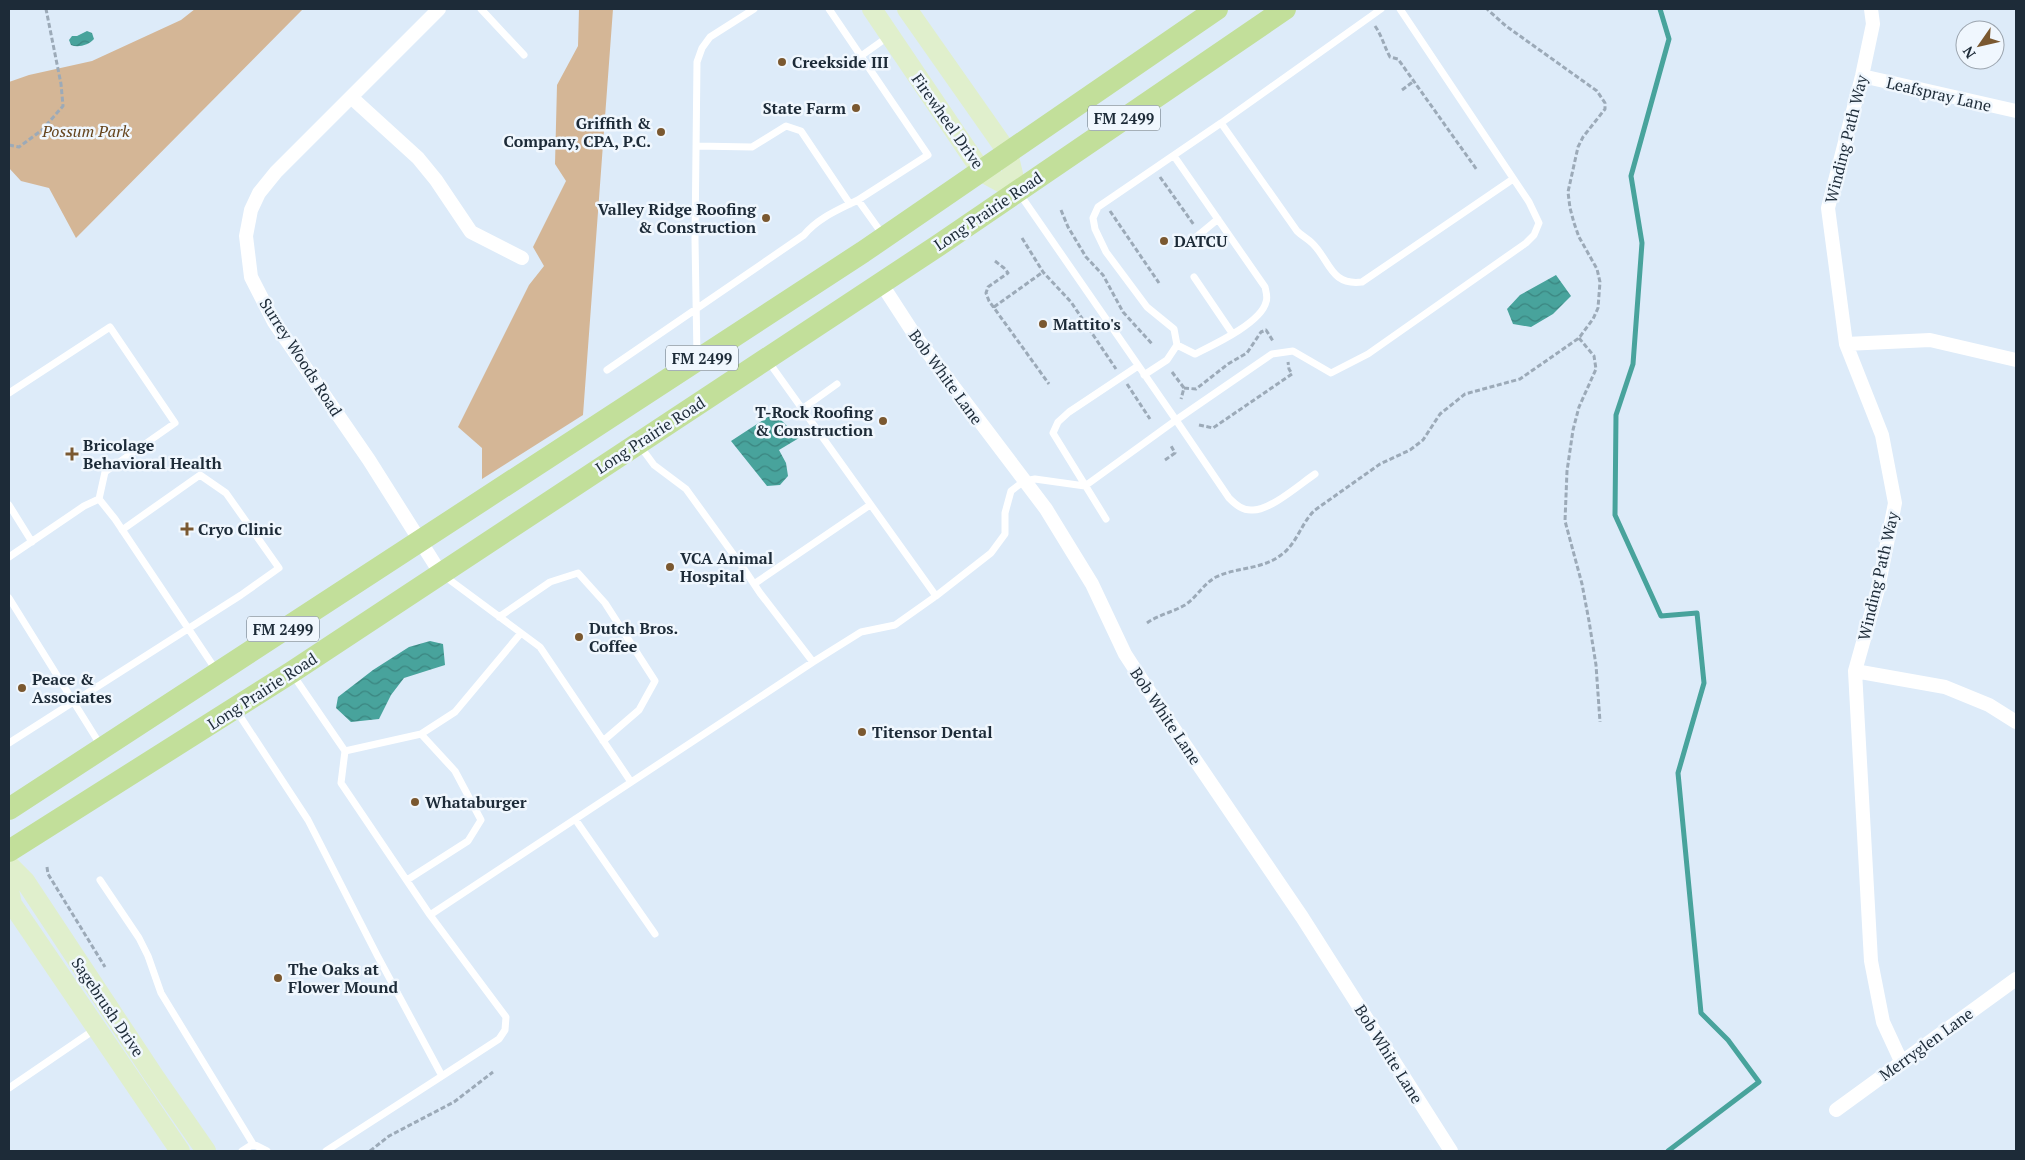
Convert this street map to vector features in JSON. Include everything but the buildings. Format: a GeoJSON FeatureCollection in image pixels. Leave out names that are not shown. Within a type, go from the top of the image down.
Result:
{"type":"FeatureCollection","features":[{"type":"Feature","properties":{"kind":"main road","name":"FM 2499"},"geometry":{"type":"LineString","coordinates":[[9,809],[420,540],[697,362],[982,172],[1217,9]]}},
{"type":"Feature","properties":{"kind":"main road","name":"Long Prairie Road"},"geometry":{"type":"LineString","coordinates":[[9,851],[236,710],[881,283],[1285,9]]}},
{"type":"Feature","properties":{"kind":"street","name":"Surrey Woods Road"},"geometry":{"type":"LineString","coordinates":[[439,9],[276,172],[259,193],[251,210],[246,236],[251,278],[274,322],[369,460],[441,574]]}},
{"type":"Feature","properties":{"kind":"street","name":"Firewheel Drive"},"geometry":{"type":"LineString","coordinates":[[872,9],[982,172],[1017,191]]}},
{"type":"Feature","properties":{"kind":"street","name":"Firewheel Drive"},"geometry":{"type":"LineString","coordinates":[[906,9],[1008,153],[1017,191]]}},
{"type":"Feature","properties":{"kind":"street","name":"Winding Path Way"},"geometry":{"type":"LineString","coordinates":[[1872,9],[1873,24],[1862,76],[1828,208],[1846,344],[1882,435],[1895,503],[1878,589],[1855,671],[1871,961],[1883,1022],[1902,1061]]}},
{"type":"Feature","properties":{"kind":"street","name":"Leafspray Lane"},"geometry":{"type":"LineString","coordinates":[[1862,76],[2016,111]]}},
{"type":"Feature","properties":{"kind":"street"},"geometry":{"type":"LineString","coordinates":[[351,97],[418,158],[436,180],[471,232],[522,258]]}},
{"type":"Feature","properties":{"kind":"street","name":"Bob White Lane"},"geometry":{"type":"LineString","coordinates":[[881,283],[916,337],[1046,510],[1092,584],[1130,662],[1302,917],[1451,1151]]}},
{"type":"Feature","properties":{"kind":"street"},"geometry":{"type":"LineString","coordinates":[[1846,344],[1930,340],[2016,360]]}},
{"type":"Feature","properties":{"kind":"street"},"geometry":{"type":"LineString","coordinates":[[1855,671],[1945,687],[1989,705],[2016,722]]}},
{"type":"Feature","properties":{"kind":"street","name":"Sagebrush Drive"},"geometry":{"type":"LineString","coordinates":[[9,865],[25,880],[154,1076],[206,1151]]}},
{"type":"Feature","properties":{"kind":"street","name":"Sagebrush Drive"},"geometry":{"type":"LineString","coordinates":[[9,890],[12,904],[180,1151]]}},
{"type":"Feature","properties":{"kind":"street","name":"Merryglen Lane"},"geometry":{"type":"LineString","coordinates":[[1836,1110],[2016,979]]}},
{"type":"Feature","properties":{"kind":"street"},"geometry":{"type":"LineString","coordinates":[[97,1029],[104,1024],[111,1028],[144,1071],[154,1076]]}},
{"type":"Feature","properties":{"kind":"lane"},"geometry":{"type":"LineString","coordinates":[[481,9],[524,55]]}},
{"type":"Feature","properties":{"kind":"lane"},"geometry":{"type":"LineString","coordinates":[[697,362],[697,62],[702,48],[710,37],[754,9]]}},
{"type":"Feature","properties":{"kind":"lane"},"geometry":{"type":"LineString","coordinates":[[606,370],[804,235],[814,224],[858,200],[928,155],[829,9]]}},
{"type":"Feature","properties":{"kind":"lane"},"geometry":{"type":"LineString","coordinates":[[1144,375],[1167,360],[1177,346],[1174,329],[1147,307],[1106,252],[1095,229],[1093,218],[1098,207],[1174,156],[1381,9]]}},
{"type":"Feature","properties":{"kind":"lane"},"geometry":{"type":"LineString","coordinates":[[430,915],[813,662],[861,632],[895,625],[936,596],[991,553],[1005,534],[1005,512],[1012,491],[1024,481],[1034,479],[1085,486],[1272,354],[1293,352],[1331,372],[1368,354],[1526,243],[1534,235],[1539,223],[1529,202],[1400,9]]}},
{"type":"Feature","properties":{"kind":"lane"},"geometry":{"type":"LineString","coordinates":[[861,56],[890,35]]}},
{"type":"Feature","properties":{"kind":"lane"},"geometry":{"type":"LineString","coordinates":[[1221,123],[1297,231],[1312,243],[1335,275],[1348,283],[1362,282],[1513,179]]}},
{"type":"Feature","properties":{"kind":"lane"},"geometry":{"type":"LineString","coordinates":[[696,146],[752,147],[786,126],[801,131],[850,204]]}},
{"type":"Feature","properties":{"kind":"lane"},"geometry":{"type":"LineString","coordinates":[[1174,156],[1265,287],[1267,296],[1266,303],[1255,318],[1232,334],[1195,354],[1177,346]]}},
{"type":"Feature","properties":{"kind":"lane"},"geometry":{"type":"LineString","coordinates":[[1017,191],[1229,498],[1238,506],[1252,510],[1265,508],[1315,474]]}},
{"type":"Feature","properties":{"kind":"lane"},"geometry":{"type":"LineString","coordinates":[[858,200],[884,238]]}},
{"type":"Feature","properties":{"kind":"lane"},"geometry":{"type":"LineString","coordinates":[[1189,243],[1218,220]]}},
{"type":"Feature","properties":{"kind":"lane"},"geometry":{"type":"LineString","coordinates":[[1194,277],[1232,334]]}},
{"type":"Feature","properties":{"kind":"lane"},"geometry":{"type":"LineString","coordinates":[[9,393],[110,327],[175,423],[105,472],[99,500],[122,530],[217,672]]}},
{"type":"Feature","properties":{"kind":"lane"},"geometry":{"type":"LineString","coordinates":[[766,359],[936,596]]}},
{"type":"Feature","properties":{"kind":"lane"},"geometry":{"type":"LineString","coordinates":[[1106,519],[1053,434],[1058,422],[1069,412],[1138,366]]}},
{"type":"Feature","properties":{"kind":"lane"},"geometry":{"type":"LineString","coordinates":[[802,408],[837,384]]}},
{"type":"Feature","properties":{"kind":"lane"},"geometry":{"type":"LineString","coordinates":[[638,443],[654,465],[686,490],[813,662]]}},
{"type":"Feature","properties":{"kind":"lane"},"geometry":{"type":"LineString","coordinates":[[9,743],[241,596],[279,568],[226,493],[200,475],[122,530]]}},
{"type":"Feature","properties":{"kind":"lane"},"geometry":{"type":"LineString","coordinates":[[9,557],[84,506],[99,500]]}},
{"type":"Feature","properties":{"kind":"lane"},"geometry":{"type":"LineString","coordinates":[[754,584],[870,504]]}},
{"type":"Feature","properties":{"kind":"lane"},"geometry":{"type":"LineString","coordinates":[[9,505],[32,542]]}},
{"type":"Feature","properties":{"kind":"lane"},"geometry":{"type":"LineString","coordinates":[[499,617],[550,582],[578,573],[605,603],[654,681],[639,710],[603,741]]}},
{"type":"Feature","properties":{"kind":"lane"},"geometry":{"type":"LineString","coordinates":[[441,574],[540,647],[631,782]]}},
{"type":"Feature","properties":{"kind":"lane"},"geometry":{"type":"LineString","coordinates":[[9,598],[102,747]]}},
{"type":"Feature","properties":{"kind":"lane"},"geometry":{"type":"LineString","coordinates":[[345,751],[422,734],[455,712],[521,633]]}},
{"type":"Feature","properties":{"kind":"lane"},"geometry":{"type":"LineString","coordinates":[[292,672],[345,751],[341,783],[430,915],[506,1018],[505,1030],[499,1039],[326,1151]]}},
{"type":"Feature","properties":{"kind":"lane"},"geometry":{"type":"LineString","coordinates":[[236,710],[308,820],[377,956],[442,1076]]}},
{"type":"Feature","properties":{"kind":"lane"},"geometry":{"type":"LineString","coordinates":[[407,880],[468,841],[481,820],[455,771],[422,734]]}},
{"type":"Feature","properties":{"kind":"lane"},"geometry":{"type":"LineString","coordinates":[[575,819],[655,934]]}},
{"type":"Feature","properties":{"kind":"lane"},"geometry":{"type":"LineString","coordinates":[[100,880],[139,938],[148,956],[161,993],[253,1144],[267,1151]]}},
{"type":"Feature","properties":{"kind":"lane"},"geometry":{"type":"LineString","coordinates":[[10,1085],[97,1029]]}},
{"type":"Feature","properties":{"kind":"lane"},"geometry":{"type":"LineString","coordinates":[[242,1151],[253,1144]]}},
{"type":"Feature","properties":{"kind":"path"},"geometry":{"type":"LineString","coordinates":[[9,145],[19,146],[42,130],[62,106],[61,84],[46,9]]}},
{"type":"Feature","properties":{"kind":"path"},"geometry":{"type":"LineString","coordinates":[[1147,623],[1187,604],[1206,584],[1217,577],[1255,568],[1282,554],[1294,542],[1307,517],[1315,510],[1380,464],[1410,450],[1423,440],[1440,414],[1466,394],[1520,379],[1579,338],[1593,319],[1598,308],[1600,282],[1597,269],[1579,237],[1574,223],[1568,192],[1578,147],[1583,136],[1605,109],[1605,103],[1597,91],[1506,26],[1488,9]]}},
{"type":"Feature","properties":{"kind":"path"},"geometry":{"type":"LineString","coordinates":[[1369,17],[1382,35],[1383,44],[1390,57],[1398,58],[1477,170]]}},
{"type":"Feature","properties":{"kind":"path"},"geometry":{"type":"LineString","coordinates":[[1402,90],[1414,81]]}},
{"type":"Feature","properties":{"kind":"path"},"geometry":{"type":"LineString","coordinates":[[1158,174],[1194,226]]}},
{"type":"Feature","properties":{"kind":"path"},"geometry":{"type":"LineString","coordinates":[[1108,208],[1159,283]]}},
{"type":"Feature","properties":{"kind":"path"},"geometry":{"type":"LineString","coordinates":[[1061,210],[1086,257],[1103,275],[1123,312],[1153,345]]}},
{"type":"Feature","properties":{"kind":"path"},"geometry":{"type":"LineString","coordinates":[[1022,238],[1043,272],[1070,302],[1150,419]]}},
{"type":"Feature","properties":{"kind":"path"},"geometry":{"type":"LineString","coordinates":[[995,262],[1008,273],[988,287],[986,293],[1049,384]]}},
{"type":"Feature","properties":{"kind":"path"},"geometry":{"type":"LineString","coordinates":[[994,307],[1043,272]]}},
{"type":"Feature","properties":{"kind":"path"},"geometry":{"type":"LineString","coordinates":[[1172,372],[1184,388],[1196,389],[1228,364],[1247,353],[1262,332],[1266,330],[1273,341]]}},
{"type":"Feature","properties":{"kind":"path"},"geometry":{"type":"LineString","coordinates":[[1579,338],[1594,356],[1596,369],[1579,407],[1573,430],[1567,471],[1565,512],[1596,665],[1600,722]]}},
{"type":"Feature","properties":{"kind":"path"},"geometry":{"type":"LineString","coordinates":[[1199,424],[1213,428],[1292,374],[1288,369],[1288,361]]}},
{"type":"Feature","properties":{"kind":"path"},"geometry":{"type":"LineString","coordinates":[[1181,399],[1184,388]]}},
{"type":"Feature","properties":{"kind":"path"},"geometry":{"type":"LineString","coordinates":[[1165,460],[1175,453],[1170,444]]}},
{"type":"Feature","properties":{"kind":"path"},"geometry":{"type":"LineString","coordinates":[[370,1151],[389,1136],[454,1102],[493,1072]]}},
{"type":"Feature","properties":{"kind":"green space","name":"Possum Park"},"geometry":{"type":"Polygon","coordinates":[[[195,9],[303,9],[76,238],[49,188],[21,181],[9,168],[9,82],[29,75],[92,61],[181,20],[195,9]]]}},
{"type":"Feature","properties":{"kind":"green space"},"geometry":{"type":"Polygon","coordinates":[[[579,9],[613,9],[583,415],[482,479],[482,448],[458,427],[529,285],[544,266],[533,247],[566,181],[555,164],[557,85],[578,46],[579,9]]]}},
{"type":"Feature","properties":{"kind":"water"},"geometry":{"type":"Polygon","coordinates":[[[87,31],[92,33],[94,39],[92,41],[80,46],[71,45],[69,40],[72,36],[77,36],[87,31]]]}},
{"type":"Feature","properties":{"kind":"water"},"geometry":{"type":"Polygon","coordinates":[[[1556,275],[1571,296],[1553,314],[1531,327],[1513,324],[1507,309],[1520,295],[1556,275]]]}},
{"type":"Feature","properties":{"kind":"water"},"geometry":{"type":"Polygon","coordinates":[[[774,413],[799,438],[779,450],[786,463],[788,476],[780,485],[767,486],[731,441],[774,413]]]}},
{"type":"Feature","properties":{"kind":"water"},"geometry":{"type":"Polygon","coordinates":[[[430,641],[443,644],[445,665],[404,678],[391,695],[379,719],[351,722],[336,708],[338,697],[373,670],[409,647],[430,641]]]}},
{"type":"Feature","properties":{"kind":"waterway"},"geometry":{"type":"LineString","coordinates":[[1660,9],[1669,39],[1631,176],[1642,243],[1633,364],[1616,415],[1615,515],[1661,616],[1697,613],[1704,683],[1678,773],[1701,1013],[1728,1040],[1759,1082],[1668,1151]]}},
{"type":"Feature","properties":{"kind":"place","name":"Creekside III"},"geometry":{"type":"Point","coordinates":[782,62]}},
{"type":"Feature","properties":{"kind":"place","name":"State Farm"},"geometry":{"type":"Point","coordinates":[856,108]}},
{"type":"Feature","properties":{"kind":"place","name":"Griffith & Company, CPA, P.C."},"geometry":{"type":"Point","coordinates":[661,132]}},
{"type":"Feature","properties":{"kind":"place","name":"Valley Ridge Roofing & Construction"},"geometry":{"type":"Point","coordinates":[766,218]}},
{"type":"Feature","properties":{"kind":"place","name":"DATCU"},"geometry":{"type":"Point","coordinates":[1164,241]}},
{"type":"Feature","properties":{"kind":"place","name":"Mattito's"},"geometry":{"type":"Point","coordinates":[1043,324]}},
{"type":"Feature","properties":{"kind":"place","name":"T-Rock Roofing & Construction"},"geometry":{"type":"Point","coordinates":[883,421]}},
{"type":"Feature","properties":{"kind":"place","name":"Bricolage Behavioral Health"},"geometry":{"type":"Point","coordinates":[72,454]}},
{"type":"Feature","properties":{"kind":"place","name":"Cryo Clinic"},"geometry":{"type":"Point","coordinates":[187,529]}},
{"type":"Feature","properties":{"kind":"place","name":"VCA Animal Hospital"},"geometry":{"type":"Point","coordinates":[670,567]}},
{"type":"Feature","properties":{"kind":"place","name":"Dutch Bros. Coffee"},"geometry":{"type":"Point","coordinates":[579,637]}},
{"type":"Feature","properties":{"kind":"place","name":"Peace & Associates"},"geometry":{"type":"Point","coordinates":[22,688]}},
{"type":"Feature","properties":{"kind":"place","name":"Titensor Dental"},"geometry":{"type":"Point","coordinates":[862,732]}},
{"type":"Feature","properties":{"kind":"place","name":"Whataburger"},"geometry":{"type":"Point","coordinates":[415,802]}},
{"type":"Feature","properties":{"kind":"place","name":"The Oaks at Flower Mound"},"geometry":{"type":"Point","coordinates":[278,978]}}]}
